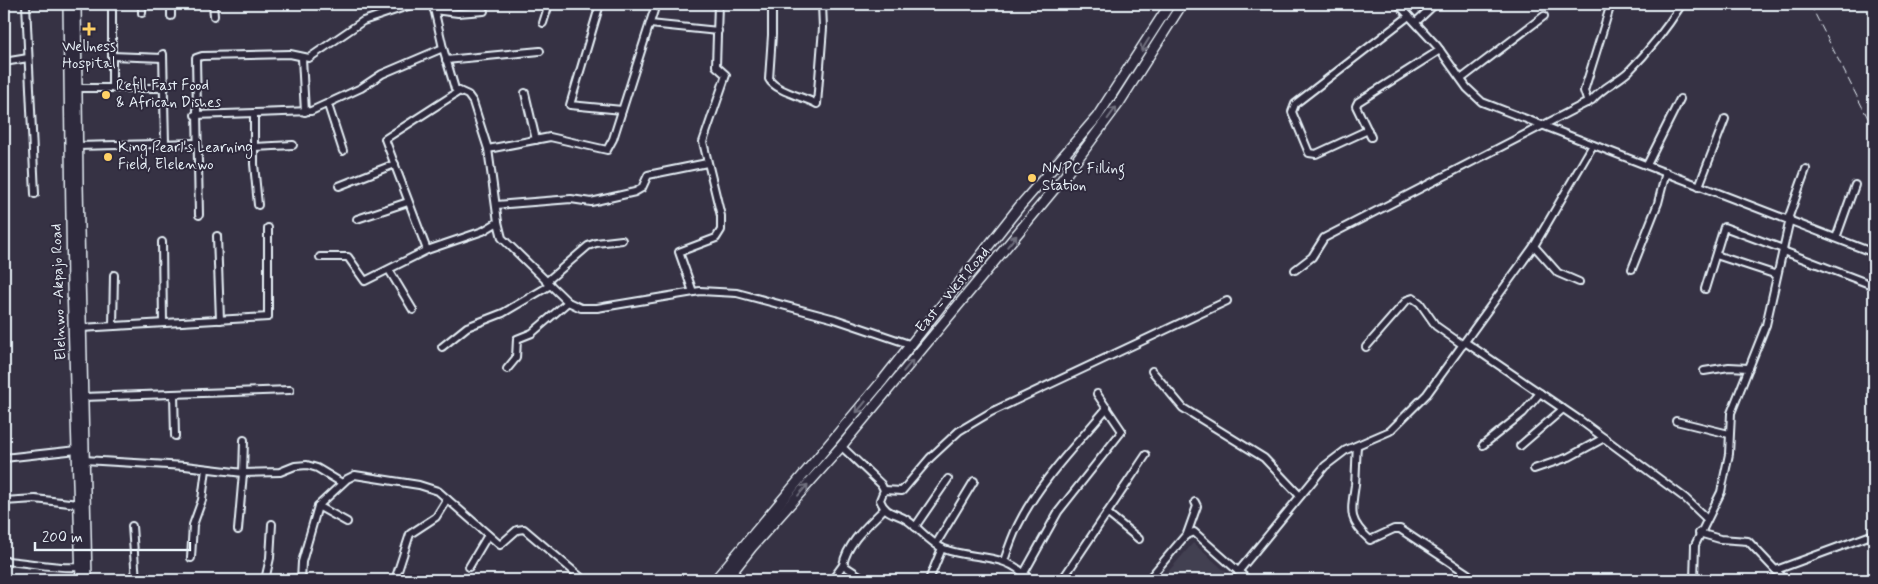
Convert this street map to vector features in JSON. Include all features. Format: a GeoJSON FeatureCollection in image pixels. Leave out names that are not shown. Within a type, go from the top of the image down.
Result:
{"type":"FeatureCollection","features":[{"type":"Feature","properties":{"kind":"main road","name":"Elelnwo -Akpajo Road"},"geometry":{"type":"LineString","coordinates":[[68,4],[81,580]]}},
{"type":"Feature","properties":{"kind":"main road"},"geometry":{"type":"LineString","coordinates":[[76,4],[82,397],[88,580]]}},
{"type":"Feature","properties":{"kind":"main road","name":"East - West Road"},"geometry":{"type":"LineString","coordinates":[[715,580],[912,346],[1011,218],[1097,117],[1170,4]]}},
{"type":"Feature","properties":{"kind":"main road","name":"East - West Road"},"geometry":{"type":"LineString","coordinates":[[726,580],[752,547],[841,446],[1084,152],[1119,103],[1182,4]]}},
{"type":"Feature","properties":{"kind":"street"},"geometry":{"type":"LineString","coordinates":[[26,4],[35,194]]}},
{"type":"Feature","properties":{"kind":"street"},"geometry":{"type":"LineString","coordinates":[[112,4],[112,87]]}},
{"type":"Feature","properties":{"kind":"street"},"geometry":{"type":"LineString","coordinates":[[142,4],[142,13]]}},
{"type":"Feature","properties":{"kind":"street"},"geometry":{"type":"LineString","coordinates":[[171,4],[171,16]]}},
{"type":"Feature","properties":{"kind":"street"},"geometry":{"type":"LineString","coordinates":[[214,4],[214,16]]}},
{"type":"Feature","properties":{"kind":"street"},"geometry":{"type":"LineString","coordinates":[[199,215],[195,115],[196,58],[202,56],[290,54],[302,58],[310,58],[320,53],[365,20],[414,4]]}},
{"type":"Feature","properties":{"kind":"street"},"geometry":{"type":"LineString","coordinates":[[543,23],[548,4]]}},
{"type":"Feature","properties":{"kind":"street"},"geometry":{"type":"LineString","coordinates":[[600,4],[570,103],[573,106],[622,110]]}},
{"type":"Feature","properties":{"kind":"street"},"geometry":{"type":"LineString","coordinates":[[488,149],[556,138],[604,151],[607,150],[613,139],[639,52],[656,4]]}},
{"type":"Feature","properties":{"kind":"street"},"geometry":{"type":"LineString","coordinates":[[693,292],[678,252],[716,238],[722,230],[703,139],[726,75],[716,66],[718,4]]}},
{"type":"Feature","properties":{"kind":"street"},"geometry":{"type":"LineString","coordinates":[[772,4],[769,79],[776,88],[817,104],[823,28],[822,4]]}},
{"type":"Feature","properties":{"kind":"street"},"geometry":{"type":"LineString","coordinates":[[1398,4],[1416,22],[1440,50],[1461,80],[1482,102],[1874,252]]}},
{"type":"Feature","properties":{"kind":"street"},"geometry":{"type":"LineString","coordinates":[[1416,22],[1435,4]]}},
{"type":"Feature","properties":{"kind":"street"},"geometry":{"type":"LineString","coordinates":[[1588,104],[1584,91],[1611,4]]}},
{"type":"Feature","properties":{"kind":"street"},"geometry":{"type":"LineString","coordinates":[[1295,270],[1312,257],[1324,238],[1588,104],[1604,88],[1624,76],[1648,52],[1682,4]]}},
{"type":"Feature","properties":{"kind":"street"},"geometry":{"type":"LineString","coordinates":[[484,12],[458,13],[433,7],[454,87],[458,92],[468,95],[473,102],[488,149],[498,222],[504,241],[568,302],[581,308],[597,308],[693,292],[716,291],[753,296],[876,332],[912,346]]}},
{"type":"Feature","properties":{"kind":"street"},"geometry":{"type":"LineString","coordinates":[[1409,16],[1295,104],[1292,112],[1309,153],[1316,154],[1370,134],[1356,106],[1358,102],[1440,50]]}},
{"type":"Feature","properties":{"kind":"street"},"geometry":{"type":"LineString","coordinates":[[1461,80],[1544,16]]}},
{"type":"Feature","properties":{"kind":"street"},"geometry":{"type":"LineString","coordinates":[[650,24],[718,31]]}},
{"type":"Feature","properties":{"kind":"street"},"geometry":{"type":"LineString","coordinates":[[195,115],[305,112],[328,105],[382,74],[443,48]]}},
{"type":"Feature","properties":{"kind":"street"},"geometry":{"type":"LineString","coordinates":[[446,60],[540,51]]}},
{"type":"Feature","properties":{"kind":"street"},"geometry":{"type":"LineString","coordinates":[[112,56],[163,56],[165,144]]}},
{"type":"Feature","properties":{"kind":"street"},"geometry":{"type":"LineString","coordinates":[[4,62],[28,58]]}},
{"type":"Feature","properties":{"kind":"street"},"geometry":{"type":"LineString","coordinates":[[302,58],[305,112]]}},
{"type":"Feature","properties":{"kind":"street"},"geometry":{"type":"LineString","coordinates":[[76,88],[165,88]]}},
{"type":"Feature","properties":{"kind":"street"},"geometry":{"type":"LineString","coordinates":[[427,250],[386,143],[386,138],[458,92]]}},
{"type":"Feature","properties":{"kind":"street"},"geometry":{"type":"LineString","coordinates":[[525,93],[536,140]]}},
{"type":"Feature","properties":{"kind":"street"},"geometry":{"type":"LineString","coordinates":[[1647,165],[1680,99]]}},
{"type":"Feature","properties":{"kind":"street"},"geometry":{"type":"LineString","coordinates":[[328,105],[343,151]]}},
{"type":"Feature","properties":{"kind":"street"},"geometry":{"type":"LineString","coordinates":[[254,113],[258,205]]}},
{"type":"Feature","properties":{"kind":"street"},"geometry":{"type":"LineString","coordinates":[[1700,186],[1725,119]]}},
{"type":"Feature","properties":{"kind":"street"},"geometry":{"type":"LineString","coordinates":[[77,146],[196,143]]}},
{"type":"Feature","properties":{"kind":"street"},"geometry":{"type":"LineString","coordinates":[[254,147],[293,145]]}},
{"type":"Feature","properties":{"kind":"street"},"geometry":{"type":"LineString","coordinates":[[1238,572],[1334,457],[1385,433],[1403,420],[1427,394],[1534,246],[1592,145]]}},
{"type":"Feature","properties":{"kind":"street"},"geometry":{"type":"LineString","coordinates":[[496,205],[571,199],[592,202],[635,192],[642,188],[648,175],[707,163]]}},
{"type":"Feature","properties":{"kind":"street"},"geometry":{"type":"LineString","coordinates":[[339,186],[395,164]]}},
{"type":"Feature","properties":{"kind":"street"},"geometry":{"type":"LineString","coordinates":[[1694,580],[1695,545],[1699,533],[1720,492],[1729,454],[1731,413],[1766,325],[1789,219],[1806,169]]}},
{"type":"Feature","properties":{"kind":"street"},"geometry":{"type":"LineString","coordinates":[[1632,269],[1658,202],[1666,172]]}},
{"type":"Feature","properties":{"kind":"street"},"geometry":{"type":"LineString","coordinates":[[1836,238],[1855,184]]}},
{"type":"Feature","properties":{"kind":"street"},"geometry":{"type":"LineString","coordinates":[[357,219],[408,202]]}},
{"type":"Feature","properties":{"kind":"street"},"geometry":{"type":"LineString","coordinates":[[320,257],[348,257],[365,281],[427,250],[483,231],[498,222]]}},
{"type":"Feature","properties":{"kind":"street"},"geometry":{"type":"LineString","coordinates":[[1705,289],[1716,255],[1721,229],[1726,226],[1872,285]]}},
{"type":"Feature","properties":{"kind":"street"},"geometry":{"type":"LineString","coordinates":[[81,328],[268,317],[270,283],[268,228]]}},
{"type":"Feature","properties":{"kind":"street"},"geometry":{"type":"LineString","coordinates":[[217,236],[220,320]]}},
{"type":"Feature","properties":{"kind":"street"},"geometry":{"type":"LineString","coordinates":[[442,348],[467,327],[503,313],[547,284],[588,246],[622,240]]}},
{"type":"Feature","properties":{"kind":"street"},"geometry":{"type":"LineString","coordinates":[[162,242],[162,323]]}},
{"type":"Feature","properties":{"kind":"street"},"geometry":{"type":"LineString","coordinates":[[1534,246],[1558,273],[1579,282]]}},
{"type":"Feature","properties":{"kind":"street"},"geometry":{"type":"LineString","coordinates":[[1716,255],[1777,275]]}},
{"type":"Feature","properties":{"kind":"street"},"geometry":{"type":"LineString","coordinates":[[389,270],[413,310]]}},
{"type":"Feature","properties":{"kind":"street"},"geometry":{"type":"LineString","coordinates":[[113,326],[114,275]]}},
{"type":"Feature","properties":{"kind":"street"},"geometry":{"type":"LineString","coordinates":[[1366,347],[1407,300],[1413,298],[1420,303],[1436,326],[1540,393],[1604,438],[1685,498],[1707,519]]}},
{"type":"Feature","properties":{"kind":"street"},"geometry":{"type":"LineString","coordinates":[[884,490],[902,491],[930,458],[959,431],[991,412],[1227,301]]}},
{"type":"Feature","properties":{"kind":"street"},"geometry":{"type":"LineString","coordinates":[[506,369],[516,358],[515,340],[532,333],[568,302]]}},
{"type":"Feature","properties":{"kind":"street"},"geometry":{"type":"LineString","coordinates":[[1704,371],[1729,367],[1749,368]]}},
{"type":"Feature","properties":{"kind":"street"},"geometry":{"type":"LineString","coordinates":[[1152,371],[1183,408],[1264,458],[1300,496]]}},
{"type":"Feature","properties":{"kind":"street"},"geometry":{"type":"LineString","coordinates":[[82,397],[290,390]]}},
{"type":"Feature","properties":{"kind":"street"},"geometry":{"type":"LineString","coordinates":[[1482,444],[1523,413],[1540,393]]}},
{"type":"Feature","properties":{"kind":"street"},"geometry":{"type":"LineString","coordinates":[[174,394],[174,436]]}},
{"type":"Feature","properties":{"kind":"street"},"geometry":{"type":"LineString","coordinates":[[1024,573],[1058,512],[1122,431],[1097,394]]}},
{"type":"Feature","properties":{"kind":"street"},"geometry":{"type":"LineString","coordinates":[[1004,561],[1018,525],[1034,498],[1108,408]]}},
{"type":"Feature","properties":{"kind":"street"},"geometry":{"type":"LineString","coordinates":[[1520,446],[1563,409]]}},
{"type":"Feature","properties":{"kind":"street"},"geometry":{"type":"LineString","coordinates":[[1676,421],[1729,434]]}},
{"type":"Feature","properties":{"kind":"street"},"geometry":{"type":"LineString","coordinates":[[1534,469],[1572,456],[1604,438]]}},
{"type":"Feature","properties":{"kind":"street"},"geometry":{"type":"LineString","coordinates":[[238,530],[244,473],[244,440]]}},
{"type":"Feature","properties":{"kind":"street"},"geometry":{"type":"LineString","coordinates":[[841,446],[881,484],[884,490],[880,500],[884,509],[906,519],[939,546],[1004,561],[1020,569],[1028,580]]}},
{"type":"Feature","properties":{"kind":"street"},"geometry":{"type":"LineString","coordinates":[[1356,446],[1355,484],[1350,510],[1355,524],[1370,540],[1394,529],[1400,529],[1468,574]]}},
{"type":"Feature","properties":{"kind":"street"},"geometry":{"type":"LineString","coordinates":[[4,458],[77,450]]}},
{"type":"Feature","properties":{"kind":"street"},"geometry":{"type":"LineString","coordinates":[[1062,580],[1146,455]]}},
{"type":"Feature","properties":{"kind":"street"},"geometry":{"type":"LineString","coordinates":[[84,460],[244,473],[280,472],[295,466],[307,465],[317,468],[342,483]]}},
{"type":"Feature","properties":{"kind":"street"},"geometry":{"type":"LineString","coordinates":[[191,558],[193,525],[202,500],[206,469]]}},
{"type":"Feature","properties":{"kind":"street"},"geometry":{"type":"LineString","coordinates":[[272,524],[270,558],[265,580],[301,579],[302,562],[318,506],[342,483],[355,475],[368,479],[400,481],[432,489],[447,499],[500,545],[517,530],[524,529],[584,580]]}},
{"type":"Feature","properties":{"kind":"street"},"geometry":{"type":"LineString","coordinates":[[915,527],[948,479]]}},
{"type":"Feature","properties":{"kind":"street"},"geometry":{"type":"LineString","coordinates":[[929,580],[939,546],[974,481]]}},
{"type":"Feature","properties":{"kind":"street"},"geometry":{"type":"LineString","coordinates":[[4,501],[35,499],[78,504]]}},
{"type":"Feature","properties":{"kind":"street"},"geometry":{"type":"LineString","coordinates":[[397,580],[410,534],[436,517],[447,499]]}},
{"type":"Feature","properties":{"kind":"street"},"geometry":{"type":"LineString","coordinates":[[1148,580],[1187,534],[1197,506],[1195,502]]}},
{"type":"Feature","properties":{"kind":"street"},"geometry":{"type":"LineString","coordinates":[[318,506],[347,522]]}},
{"type":"Feature","properties":{"kind":"street"},"geometry":{"type":"LineString","coordinates":[[832,580],[843,565],[845,555],[850,547],[884,509]]}},
{"type":"Feature","properties":{"kind":"street"},"geometry":{"type":"LineString","coordinates":[[1107,513],[1139,539]]}},
{"type":"Feature","properties":{"kind":"street"},"geometry":{"type":"LineString","coordinates":[[132,526],[136,580]]}},
{"type":"Feature","properties":{"kind":"street"},"geometry":{"type":"LineString","coordinates":[[1187,534],[1194,532],[1200,535],[1248,580]]}},
{"type":"Feature","properties":{"kind":"street"},"geometry":{"type":"LineString","coordinates":[[1699,533],[1720,539],[1748,541],[1785,580]]}},
{"type":"Feature","properties":{"kind":"street"},"geometry":{"type":"LineString","coordinates":[[469,567],[488,534]]}},
{"type":"Feature","properties":{"kind":"street"},"geometry":{"type":"LineString","coordinates":[[1776,570],[1874,534]]}},
{"type":"Feature","properties":{"kind":"street"},"geometry":{"type":"LineString","coordinates":[[4,561],[34,562],[53,568],[80,568]]}},
{"type":"Feature","properties":{"kind":"street"},"geometry":{"type":"LineString","coordinates":[[843,565],[866,580]]}},
{"type":"Feature","properties":{"kind":"shaded area"},"geometry":{"type":"Polygon","coordinates":[[[1193,543],[1235,580],[1161,580],[1193,543]]]}},
{"type":"Feature","properties":{"kind":"railway"},"geometry":{"type":"LineString","coordinates":[[1810,4],[1874,130]]}},
{"type":"Feature","properties":{"kind":"place","name":"Wellness Hospital"},"geometry":{"type":"Point","coordinates":[89,29]}},
{"type":"Feature","properties":{"kind":"place","name":"Refill Fast Food & African Dishes"},"geometry":{"type":"Point","coordinates":[106,95]}},
{"type":"Feature","properties":{"kind":"place","name":"King Pearl's Learning Field, Elelenwo"},"geometry":{"type":"Point","coordinates":[108,157]}},
{"type":"Feature","properties":{"kind":"place","name":"NNPC Filling Station"},"geometry":{"type":"Point","coordinates":[1032,178]}}]}
